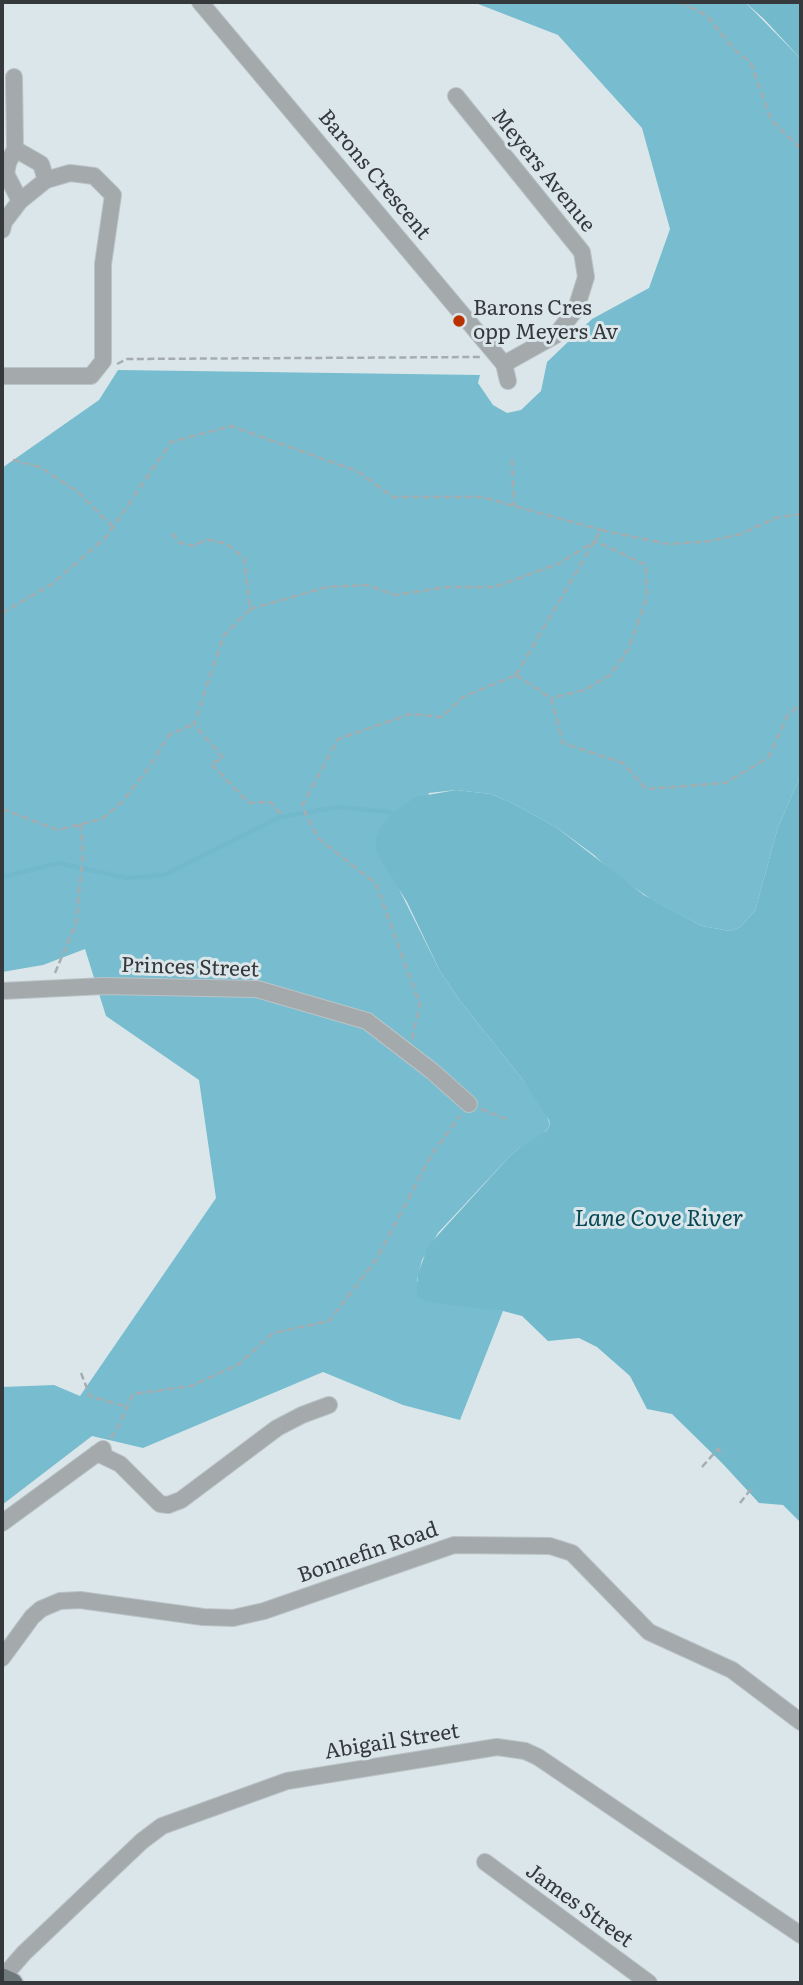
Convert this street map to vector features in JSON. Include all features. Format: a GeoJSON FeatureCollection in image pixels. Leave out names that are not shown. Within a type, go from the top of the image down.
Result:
{"type":"FeatureCollection","features":[{"type":"Feature","properties":{"kind":"main road"},"geometry":{"type":"LineString","coordinates":[[2,1978],[13,1983]]}},
{"type":"Feature","properties":{"kind":"street","name":"Barons Crescent"},"geometry":{"type":"LineString","coordinates":[[200,2],[504,364],[508,381]]}},
{"type":"Feature","properties":{"kind":"street"},"geometry":{"type":"LineString","coordinates":[[14,77],[15,149],[6,174],[20,201]]}},
{"type":"Feature","properties":{"kind":"street","name":"Meyers Avenue"},"geometry":{"type":"LineString","coordinates":[[456,96],[582,252],[586,277],[576,309],[556,335],[504,364]]}},
{"type":"Feature","properties":{"kind":"street"},"geometry":{"type":"LineString","coordinates":[[15,149],[41,164],[46,180]]}},
{"type":"Feature","properties":{"kind":"street"},"geometry":{"type":"LineString","coordinates":[[2,230],[4,222],[20,201],[46,180],[70,173],[94,176],[113,195],[103,264],[103,361],[91,376],[2,376]]}},
{"type":"Feature","properties":{"kind":"street","name":"Princes Street"},"geometry":{"type":"LineString","coordinates":[[2,991],[104,986],[257,989],[367,1021],[469,1104]]}},
{"type":"Feature","properties":{"kind":"street"},"geometry":{"type":"LineString","coordinates":[[2,1522],[100,1451],[120,1464],[160,1504],[168,1505],[181,1500],[277,1428],[330,1405]]}},
{"type":"Feature","properties":{"kind":"street","name":"Bonnefin Road"},"geometry":{"type":"LineString","coordinates":[[2,1658],[32,1617],[41,1609],[60,1601],[80,1600],[203,1617],[233,1618],[264,1611],[454,1545],[550,1546],[572,1553],[649,1632],[732,1670],[801,1722]]}},
{"type":"Feature","properties":{"kind":"street","name":"Abigail Street"},"geometry":{"type":"LineString","coordinates":[[2,1978],[24,1953],[132,1850],[162,1826],[286,1781],[497,1747],[525,1751],[538,1757],[801,1935]]}},
{"type":"Feature","properties":{"kind":"street","name":"James Street"},"geometry":{"type":"LineString","coordinates":[[485,1862],[649,1983]]}},
{"type":"Feature","properties":{"kind":"path"},"geometry":{"type":"LineString","coordinates":[[680,2],[706,15],[735,50],[751,63],[771,120],[801,149]]}},
{"type":"Feature","properties":{"kind":"path"},"geometry":{"type":"LineString","coordinates":[[116,365],[127,359],[476,356],[504,364]]}},
{"type":"Feature","properties":{"kind":"path"},"geometry":{"type":"LineString","coordinates":[[2,612],[52,584],[107,536],[171,442],[231,426],[358,471],[393,497],[482,497],[601,530],[668,544],[710,541],[741,534],[775,518],[801,514]]}},
{"type":"Feature","properties":{"kind":"path"},"geometry":{"type":"LineString","coordinates":[[512,459],[514,506]]}},
{"type":"Feature","properties":{"kind":"path"},"geometry":{"type":"LineString","coordinates":[[13,460],[40,467],[78,492],[113,527]]}},
{"type":"Feature","properties":{"kind":"path"},"geometry":{"type":"LineString","coordinates":[[408,1052],[420,1005],[376,884],[318,838],[302,806],[338,739],[410,714],[442,716],[463,697],[516,675],[601,530]]}},
{"type":"Feature","properties":{"kind":"path"},"geometry":{"type":"LineString","coordinates":[[172,533],[180,543],[195,546],[205,539],[228,544],[244,558],[250,610]]}},
{"type":"Feature","properties":{"kind":"path"},"geometry":{"type":"LineString","coordinates":[[2,809],[58,830],[102,818],[121,803],[170,734],[194,724],[224,635],[250,610],[327,587],[367,585],[395,596],[447,587],[495,587],[560,563],[595,541]]}},
{"type":"Feature","properties":{"kind":"path"},"geometry":{"type":"LineString","coordinates":[[551,698],[585,690],[610,675],[628,650],[647,597],[646,565],[595,541]]}},
{"type":"Feature","properties":{"kind":"path"},"geometry":{"type":"LineString","coordinates":[[516,675],[551,698],[564,743],[623,763],[646,789],[725,783],[768,758],[788,715],[801,703]]}},
{"type":"Feature","properties":{"kind":"path"},"geometry":{"type":"LineString","coordinates":[[194,724],[223,758],[211,764],[249,803],[270,802],[283,816]]}},
{"type":"Feature","properties":{"kind":"path"},"geometry":{"type":"LineString","coordinates":[[49,989],[76,923],[83,853],[79,824]]}},
{"type":"Feature","properties":{"kind":"path"},"geometry":{"type":"LineString","coordinates":[[100,1451],[118,1427],[133,1394],[191,1386],[239,1364],[273,1333],[329,1321],[376,1260],[432,1154],[469,1104],[506,1119]]}},
{"type":"Feature","properties":{"kind":"path"},"geometry":{"type":"LineString","coordinates":[[81,1373],[90,1396],[127,1407]]}},
{"type":"Feature","properties":{"kind":"path"},"geometry":{"type":"LineString","coordinates":[[702,1466],[718,1448],[722,1452]]}},
{"type":"Feature","properties":{"kind":"path"},"geometry":{"type":"LineString","coordinates":[[740,1503],[751,1489]]}},
{"type":"Feature","properties":{"kind":"shaded area"},"geometry":{"type":"Polygon","coordinates":[[[473,2],[745,2],[801,59],[801,775],[778,827],[755,911],[740,927],[730,931],[702,926],[651,899],[613,873],[556,827],[512,803],[491,794],[456,790],[429,793],[399,889],[440,971],[546,1112],[550,1126],[541,1136],[509,1157],[438,1233],[422,1260],[417,1281],[484,1307],[503,1311],[460,1420],[403,1405],[323,1372],[143,1448],[92,1436],[2,1505],[2,1387],[54,1385],[80,1396],[216,1198],[199,1080],[106,1016],[85,949],[43,965],[2,972],[2,468],[99,400],[118,370],[480,375],[478,383],[493,405],[507,413],[521,410],[541,391],[547,362],[592,319],[649,288],[670,229],[642,128],[558,35],[473,2]]]}},
{"type":"Feature","properties":{"kind":"water"},"geometry":{"type":"Polygon","coordinates":[[[745,2],[801,2],[801,59],[764,19],[745,2]]]}},
{"type":"Feature","properties":{"kind":"water","name":"Lane Cove River"},"geometry":{"type":"Polygon","coordinates":[[[801,775],[801,1523],[783,1505],[759,1503],[672,1414],[647,1409],[630,1376],[597,1347],[579,1338],[548,1341],[522,1316],[425,1301],[417,1296],[418,1274],[428,1246],[509,1157],[550,1126],[549,1120],[523,1080],[440,971],[407,902],[382,862],[376,849],[376,838],[392,813],[416,797],[456,790],[491,794],[556,827],[644,895],[702,926],[730,931],[740,927],[755,911],[778,827],[801,775]]]}},
{"type":"Feature","properties":{"kind":"waterway"},"geometry":{"type":"LineString","coordinates":[[2,877],[59,863],[126,878],[164,875],[280,817],[339,807],[389,812],[395,815]]}},
{"type":"Feature","properties":{"kind":"place","name":"Barons Cres opp Meyers Av"},"geometry":{"type":"Point","coordinates":[459,321]}}]}
